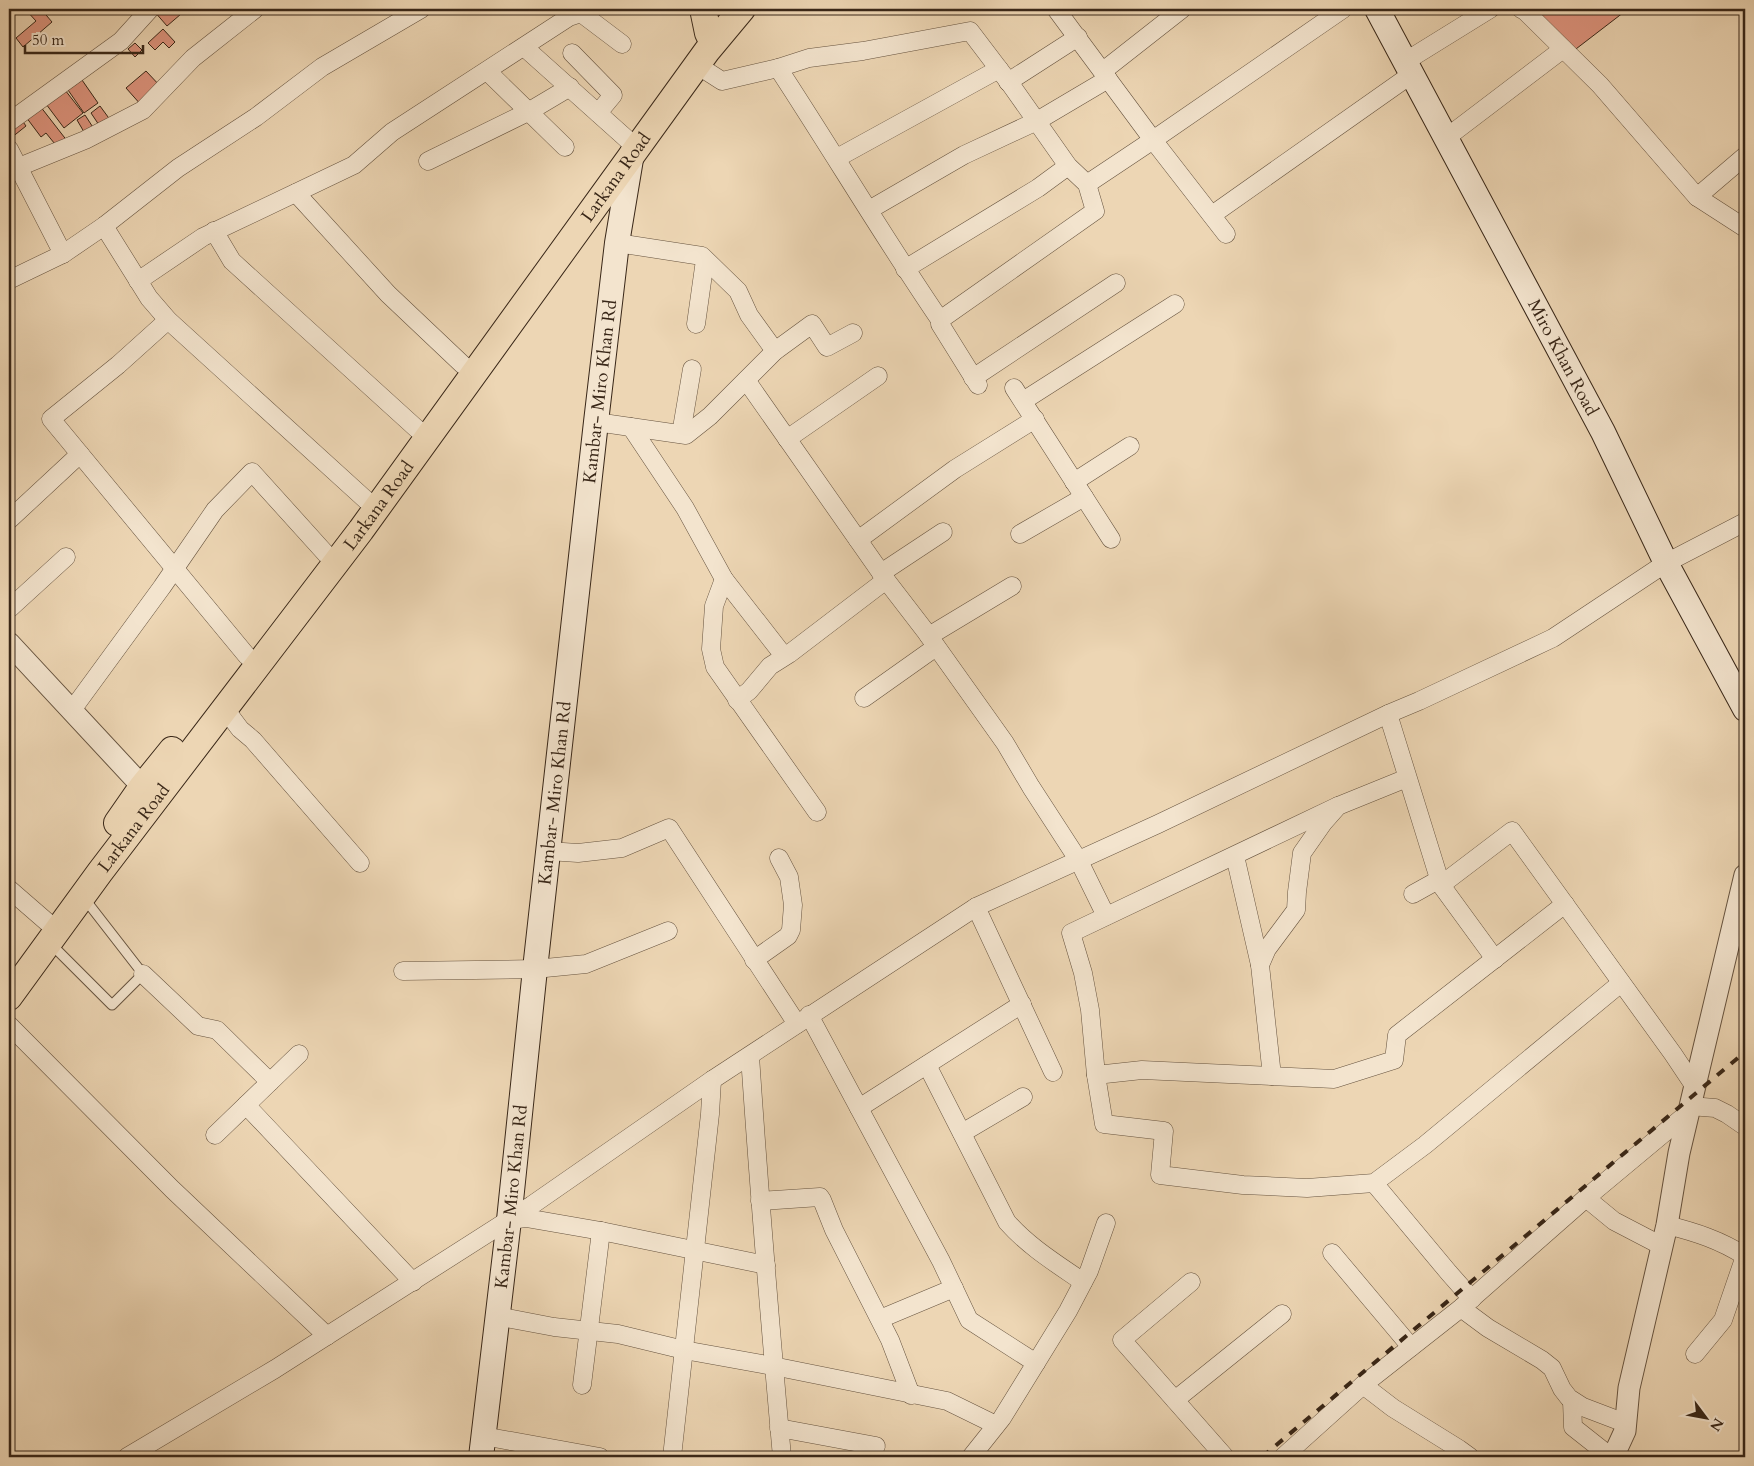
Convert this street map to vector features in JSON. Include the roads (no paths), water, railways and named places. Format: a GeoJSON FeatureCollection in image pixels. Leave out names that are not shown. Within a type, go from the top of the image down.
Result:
{"type":"FeatureCollection","features":[{"type":"Feature","properties":{"kind":"main road","name":"Larkana Road"},"geometry":{"type":"LineString","coordinates":[[9,998],[85,870],[149,794],[225,709],[361,530],[520,299],[632,143],[708,28],[727,9]]}},
{"type":"Feature","properties":{"kind":"main road","name":"Larkana Road"},"geometry":{"type":"LineString","coordinates":[[632,143],[696,65],[708,28],[742,9]]}},
{"type":"Feature","properties":{"kind":"main road","name":"Miro Khan Road"},"geometry":{"type":"LineString","coordinates":[[1377,9],[1603,432],[1666,563],[1745,708]]}},
{"type":"Feature","properties":{"kind":"main road","name":"Kambar- Miro Khan Rd"},"geometry":{"type":"LineString","coordinates":[[482,1447],[496,1316],[509,1220],[596,422],[617,243],[632,143]]}},
{"type":"Feature","properties":{"kind":"main road","name":"Larkana Road"},"geometry":{"type":"LineString","coordinates":[[9,974],[82,896],[215,698],[326,554],[463,365],[520,299]]}},
{"type":"Feature","properties":{"kind":"street"},"geometry":{"type":"LineString","coordinates":[[9,122],[121,42],[150,9]]}},
{"type":"Feature","properties":{"kind":"street"},"geometry":{"type":"LineString","coordinates":[[13,170],[84,140],[143,110],[193,58],[254,9]]}},
{"type":"Feature","properties":{"kind":"street"},"geometry":{"type":"LineString","coordinates":[[9,280],[63,254],[104,226],[178,168],[256,117],[322,67],[421,9]]}},
{"type":"Feature","properties":{"kind":"street"},"geometry":{"type":"LineString","coordinates":[[1056,9],[1153,140],[1226,234]]}},
{"type":"Feature","properties":{"kind":"street"},"geometry":{"type":"LineString","coordinates":[[869,210],[964,155],[1036,121],[1106,75],[1182,9]]}},
{"type":"Feature","properties":{"kind":"street"},"geometry":{"type":"LineString","coordinates":[[1087,184],[1343,9]]}},
{"type":"Feature","properties":{"kind":"street"},"geometry":{"type":"LineString","coordinates":[[1212,215],[1409,67],[1490,9]]}},
{"type":"Feature","properties":{"kind":"street"},"geometry":{"type":"LineString","coordinates":[[1521,9],[1600,85],[1697,197],[1745,228]]}},
{"type":"Feature","properties":{"kind":"street"},"geometry":{"type":"LineString","coordinates":[[138,281],[203,237],[354,165],[392,132],[569,17],[581,13],[622,44]]}},
{"type":"Feature","properties":{"kind":"street"},"geometry":{"type":"LineString","coordinates":[[696,65],[722,80],[778,68],[809,58],[863,51],[970,31],[1004,75],[1068,166],[1087,184],[1095,211],[940,320]]}},
{"type":"Feature","properties":{"kind":"street"},"geometry":{"type":"LineString","coordinates":[[837,158],[1078,37]]}},
{"type":"Feature","properties":{"kind":"street"},"geometry":{"type":"LineString","coordinates":[[524,47],[632,143]]}},
{"type":"Feature","properties":{"kind":"street"},"geometry":{"type":"LineString","coordinates":[[1446,138],[1563,49]]}},
{"type":"Feature","properties":{"kind":"street"},"geometry":{"type":"LineString","coordinates":[[572,53],[613,95],[598,112]]}},
{"type":"Feature","properties":{"kind":"street"},"geometry":{"type":"LineString","coordinates":[[778,68],[837,158],[905,269],[940,320],[940,324],[976,381],[1116,284]]}},
{"type":"Feature","properties":{"kind":"street"},"geometry":{"type":"LineString","coordinates":[[487,71],[565,147]]}},
{"type":"Feature","properties":{"kind":"street"},"geometry":{"type":"LineString","coordinates":[[428,161],[528,112],[570,87]]}},
{"type":"Feature","properties":{"kind":"street"},"geometry":{"type":"LineString","coordinates":[[9,149],[13,170],[63,254]]}},
{"type":"Feature","properties":{"kind":"street"},"geometry":{"type":"LineString","coordinates":[[1697,197],[1745,156]]}},
{"type":"Feature","properties":{"kind":"street"},"geometry":{"type":"LineString","coordinates":[[905,269],[1038,188],[1068,166]]}},
{"type":"Feature","properties":{"kind":"street"},"geometry":{"type":"LineString","coordinates":[[296,193],[388,294],[463,365]]}},
{"type":"Feature","properties":{"kind":"street"},"geometry":{"type":"LineString","coordinates":[[104,226],[149,298],[168,320],[366,500]]}},
{"type":"Feature","properties":{"kind":"street"},"geometry":{"type":"LineString","coordinates":[[214,232],[232,261],[417,429]]}},
{"type":"Feature","properties":{"kind":"street"},"geometry":{"type":"LineString","coordinates":[[617,243],[702,256],[738,291],[749,315],[775,351]]}},
{"type":"Feature","properties":{"kind":"street"},"geometry":{"type":"LineString","coordinates":[[696,324],[706,260]]}},
{"type":"Feature","properties":{"kind":"street"},"geometry":{"type":"LineString","coordinates":[[1111,539],[1018,394],[1175,304]]}},
{"type":"Feature","properties":{"kind":"street"},"geometry":{"type":"LineString","coordinates":[[168,320],[118,365],[51,419],[247,656]]}},
{"type":"Feature","properties":{"kind":"street"},"geometry":{"type":"LineString","coordinates":[[596,422],[686,435],[710,416],[775,351],[812,324],[827,347],[853,332]]}},
{"type":"Feature","properties":{"kind":"street"},"geometry":{"type":"LineString","coordinates":[[681,434],[692,370]]}},
{"type":"Feature","properties":{"kind":"street"},"geometry":{"type":"LineString","coordinates":[[787,438],[878,376]]}},
{"type":"Feature","properties":{"kind":"street"},"geometry":{"type":"LineString","coordinates":[[746,380],[884,577],[1005,743],[1079,861],[1106,916]]}},
{"type":"Feature","properties":{"kind":"street"},"geometry":{"type":"LineString","coordinates":[[858,540],[955,468],[1034,418]]}},
{"type":"Feature","properties":{"kind":"street"},"geometry":{"type":"LineString","coordinates":[[630,427],[685,508],[724,580],[784,656]]}},
{"type":"Feature","properties":{"kind":"street"},"geometry":{"type":"LineString","coordinates":[[1020,534],[1079,490],[1130,446]]}},
{"type":"Feature","properties":{"kind":"street"},"geometry":{"type":"LineString","coordinates":[[9,520],[80,454]]}},
{"type":"Feature","properties":{"kind":"street"},"geometry":{"type":"LineString","coordinates":[[72,710],[215,510],[252,472],[326,554]]}},
{"type":"Feature","properties":{"kind":"street"},"geometry":{"type":"LineString","coordinates":[[127,1457],[327,1336],[509,1220],[803,1019],[834,1001],[976,907],[1079,861],[1388,714],[1554,638],[1666,563],[1745,522]]}},
{"type":"Feature","properties":{"kind":"street"},"geometry":{"type":"LineString","coordinates":[[737,700],[749,691],[770,666],[943,532]]}},
{"type":"Feature","properties":{"kind":"street"},"geometry":{"type":"LineString","coordinates":[[9,609],[66,557]]}},
{"type":"Feature","properties":{"kind":"street"},"geometry":{"type":"LineString","coordinates":[[724,580],[714,606],[711,649],[715,667],[817,812]]}},
{"type":"Feature","properties":{"kind":"street"},"geometry":{"type":"LineString","coordinates":[[864,698],[932,641],[1012,586]]}},
{"type":"Feature","properties":{"kind":"street"},"geometry":{"type":"LineString","coordinates":[[9,643],[149,794]]}},
{"type":"Feature","properties":{"kind":"street"},"geometry":{"type":"LineString","coordinates":[[225,709],[240,729],[253,740],[360,863]]}},
{"type":"Feature","properties":{"kind":"street"},"geometry":{"type":"LineString","coordinates":[[1388,714],[1440,882],[1494,959]]}},
{"type":"Feature","properties":{"kind":"street"},"geometry":{"type":"LineString","coordinates":[[1407,778],[1338,806],[1071,933],[1083,973],[1090,1010],[1096,1075],[1104,1124],[1164,1131],[1160,1175],[1243,1185],[1307,1188],[1374,1183],[1425,1145],[1621,983]]}},
{"type":"Feature","properties":{"kind":"street"},"geometry":{"type":"LineString","coordinates":[[1260,965],[1267,949],[1296,910],[1302,853],[1323,823],[1338,806]]}},
{"type":"Feature","properties":{"kind":"street"},"geometry":{"type":"LineString","coordinates":[[548,851],[578,853],[622,848],[669,828],[754,960],[803,1019],[859,1108],[969,1320],[1036,1363]]}},
{"type":"Feature","properties":{"kind":"street"},"geometry":{"type":"LineString","coordinates":[[1413,894],[1440,882],[1512,831],[1621,983],[1691,1102],[1715,1108],[1743,1126]]}},
{"type":"Feature","properties":{"kind":"street"},"geometry":{"type":"LineString","coordinates":[[1235,856],[1260,965],[1272,1076]]}},
{"type":"Feature","properties":{"kind":"street"},"geometry":{"type":"LineString","coordinates":[[754,960],[788,936],[791,930],[793,905],[790,877],[779,858]]}},
{"type":"Feature","properties":{"kind":"street"},"geometry":{"type":"LineString","coordinates":[[1572,1400],[1573,1428],[1612,1457],[1625,1431],[1629,1388],[1667,1225],[1679,1153],[1745,874]]}},
{"type":"Feature","properties":{"kind":"street"},"geometry":{"type":"LineString","coordinates":[[9,889],[48,932]]}},
{"type":"Feature","properties":{"kind":"street"},"geometry":{"type":"LineString","coordinates":[[1096,1075],[1142,1070],[1334,1079],[1394,1060],[1397,1034],[1565,904]]}},
{"type":"Feature","properties":{"kind":"street"},"geometry":{"type":"LineString","coordinates":[[976,907],[1053,1072]]}},
{"type":"Feature","properties":{"kind":"street"},"geometry":{"type":"LineString","coordinates":[[403,970],[535,970],[586,964],[668,931]]}},
{"type":"Feature","properties":{"kind":"street"},"geometry":{"type":"LineString","coordinates":[[143,974],[198,1026],[217,1030],[270,1082]]}},
{"type":"Feature","properties":{"kind":"street"},"geometry":{"type":"LineString","coordinates":[[859,1108],[1022,1004]]}},
{"type":"Feature","properties":{"kind":"street"},"geometry":{"type":"LineString","coordinates":[[9,1025],[172,1189],[327,1336]]}},
{"type":"Feature","properties":{"kind":"street"},"geometry":{"type":"LineString","coordinates":[[215,1136],[299,1054]]}},
{"type":"Feature","properties":{"kind":"street"},"geometry":{"type":"LineString","coordinates":[[750,1056],[773,1366],[782,1457]]}},
{"type":"Feature","properties":{"kind":"street"},"geometry":{"type":"LineString","coordinates":[[927,1066],[1008,1222],[1017,1233],[1037,1250],[1083,1282]]}},
{"type":"Feature","properties":{"kind":"street"},"geometry":{"type":"LineString","coordinates":[[672,1457],[710,1114],[712,1080]]}},
{"type":"Feature","properties":{"kind":"street"},"geometry":{"type":"LineString","coordinates":[[962,1133],[1023,1097]]}},
{"type":"Feature","properties":{"kind":"street"},"geometry":{"type":"LineString","coordinates":[[1283,1457],[1363,1385],[1466,1303],[1586,1198],[1691,1102]]}},
{"type":"Feature","properties":{"kind":"street"},"geometry":{"type":"LineString","coordinates":[[246,1105],[413,1282]]}},
{"type":"Feature","properties":{"kind":"street"},"geometry":{"type":"LineString","coordinates":[[1374,1183],[1449,1274],[1466,1303],[1488,1328],[1552,1368],[1562,1389],[1572,1400],[1583,1407],[1625,1423]]}},
{"type":"Feature","properties":{"kind":"street"},"geometry":{"type":"LineString","coordinates":[[760,1201],[820,1197],[834,1230],[890,1340],[911,1394]]}},
{"type":"Feature","properties":{"kind":"street"},"geometry":{"type":"LineString","coordinates":[[1586,1198],[1614,1222],[1662,1246]]}},
{"type":"Feature","properties":{"kind":"street"},"geometry":{"type":"LineString","coordinates":[[509,1220],[526,1218],[601,1231],[766,1265]]}},
{"type":"Feature","properties":{"kind":"street"},"geometry":{"type":"LineString","coordinates":[[971,1457],[996,1425],[1068,1311],[1089,1271],[1106,1223]]}},
{"type":"Feature","properties":{"kind":"street"},"geometry":{"type":"LineString","coordinates":[[1667,1225],[1693,1231],[1723,1242],[1744,1256],[1723,1320],[1695,1354]]}},
{"type":"Feature","properties":{"kind":"street"},"geometry":{"type":"LineString","coordinates":[[582,1385],[601,1231]]}},
{"type":"Feature","properties":{"kind":"street"},"geometry":{"type":"LineString","coordinates":[[1332,1253],[1411,1347]]}},
{"type":"Feature","properties":{"kind":"street"},"geometry":{"type":"LineString","coordinates":[[1191,1282],[1122,1340],[1224,1457]]}},
{"type":"Feature","properties":{"kind":"street"},"geometry":{"type":"LineString","coordinates":[[880,1319],[954,1288]]}},
{"type":"Feature","properties":{"kind":"street"},"geometry":{"type":"LineString","coordinates":[[1175,1400],[1282,1314]]}},
{"type":"Feature","properties":{"kind":"street"},"geometry":{"type":"LineString","coordinates":[[496,1316],[618,1334],[684,1350],[947,1401],[996,1425]]}},
{"type":"Feature","properties":{"kind":"street"},"geometry":{"type":"LineString","coordinates":[[1363,1385],[1393,1408],[1459,1448],[1470,1457]]}},
{"type":"Feature","properties":{"kind":"street"},"geometry":{"type":"LineString","coordinates":[[779,1428],[876,1446]]}},
{"type":"Feature","properties":{"kind":"street"},"geometry":{"type":"LineString","coordinates":[[482,1447],[600,1457]]}},
{"type":"Feature","properties":{"kind":"lane"},"geometry":{"type":"LineString","coordinates":[[48,932],[112,1006],[143,974],[82,896]]}},
{"type":"Feature","properties":{"kind":"railway"},"geometry":{"type":"LineString","coordinates":[[1262,1457],[1745,1052]]}}]}
